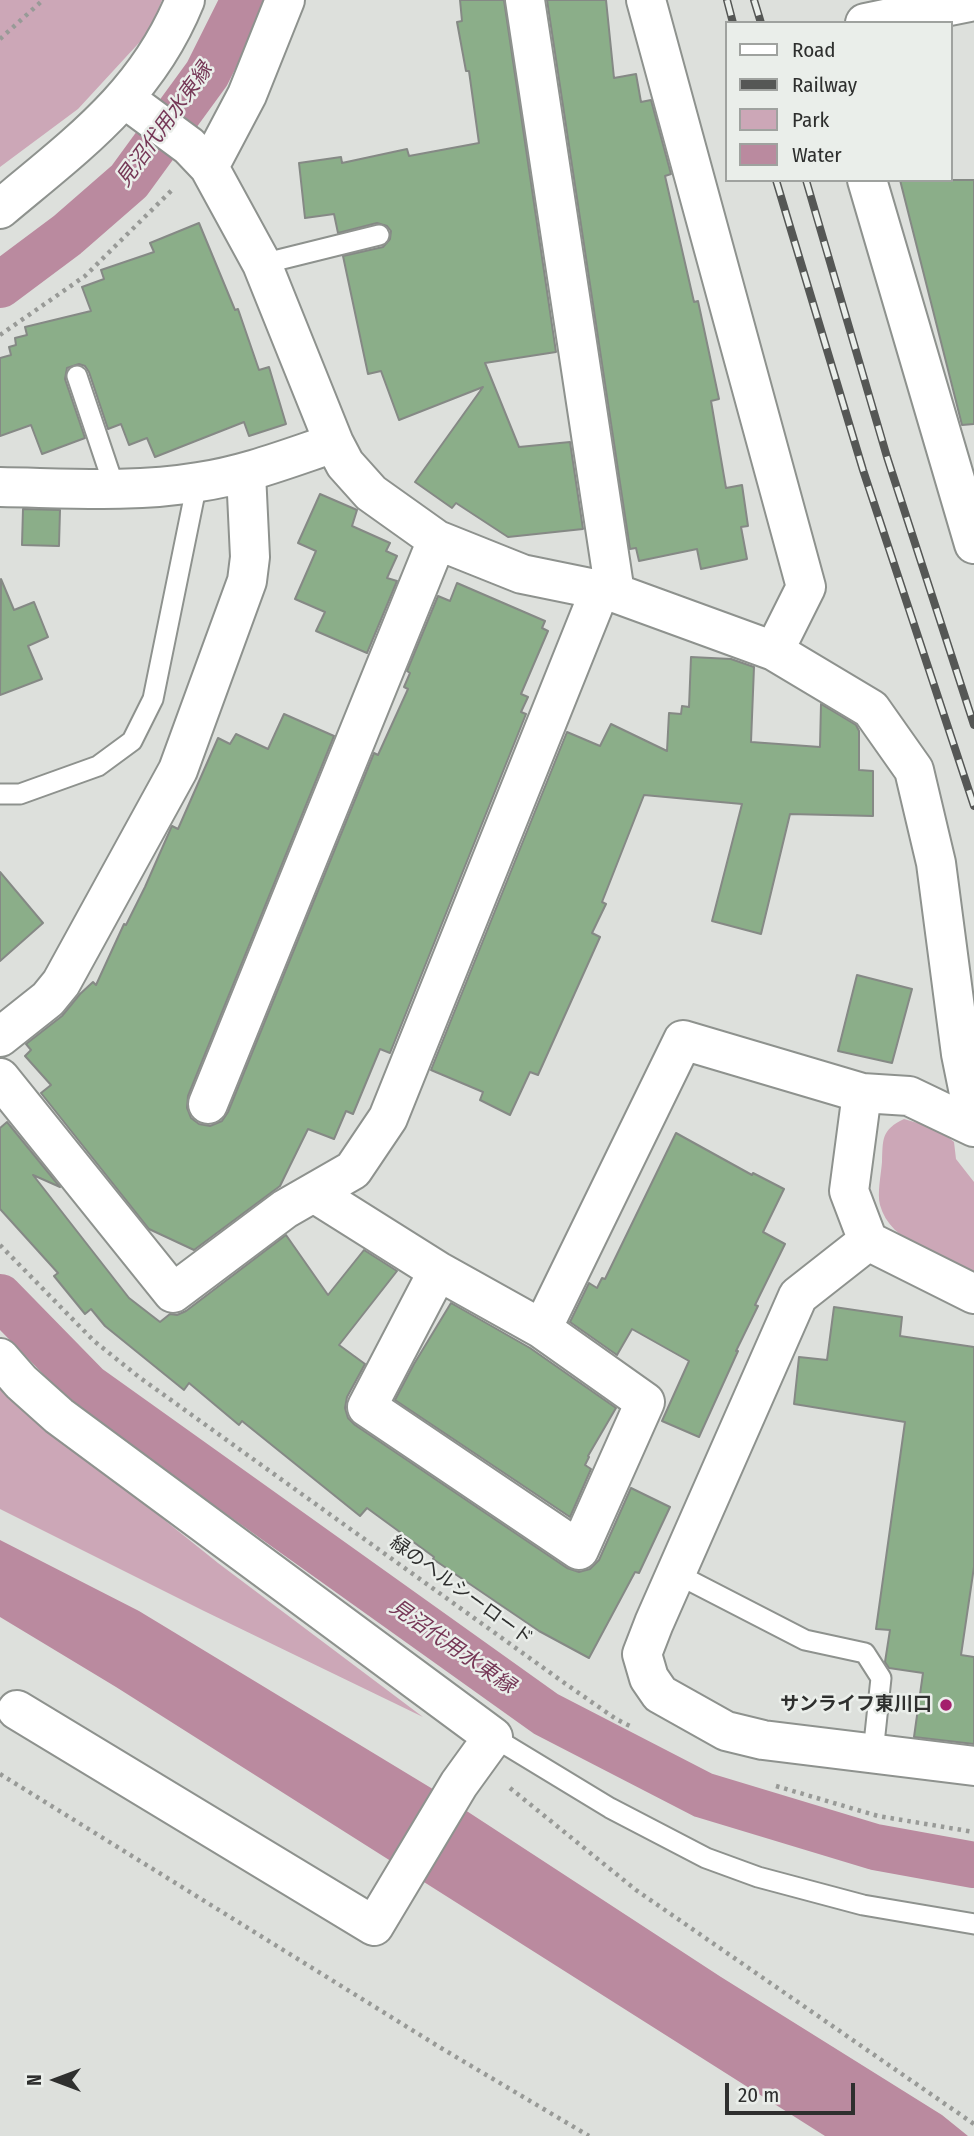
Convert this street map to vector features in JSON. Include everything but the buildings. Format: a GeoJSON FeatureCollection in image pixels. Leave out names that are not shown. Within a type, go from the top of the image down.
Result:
{"type":"FeatureCollection","features":[{"type":"Feature","properties":{"kind":"street"},"geometry":{"type":"LineString","coordinates":[[135,106],[139,82],[174,27],[185,0]]}},
{"type":"Feature","properties":{"kind":"street"},"geometry":{"type":"LineString","coordinates":[[199,156],[247,95],[285,0]]}},
{"type":"Feature","properties":{"kind":"street"},"geometry":{"type":"LineString","coordinates":[[0,1078],[173,1293],[285,1209],[353,1170],[388,1118],[608,592],[525,0]]}},
{"type":"Feature","properties":{"kind":"street"},"geometry":{"type":"LineString","coordinates":[[646,0],[806,587],[774,651]]}},
{"type":"Feature","properties":{"kind":"street"},"geometry":{"type":"LineString","coordinates":[[870,21],[905,7],[974,1]]}},
{"type":"Feature","properties":{"kind":"street"},"geometry":{"type":"LineString","coordinates":[[135,106],[199,156],[262,264],[334,443],[345,464],[371,493],[437,540],[522,574],[608,592],[690,618],[774,651],[871,709],[915,770],[936,863],[961,1054],[974,1118]]}},
{"type":"Feature","properties":{"kind":"street"},"geometry":{"type":"LineString","coordinates":[[0,209],[101,124],[135,106]]}},
{"type":"Feature","properties":{"kind":"street"},"geometry":{"type":"LineString","coordinates":[[868,182],[973,542]]}},
{"type":"Feature","properties":{"kind":"street"},"geometry":{"type":"LineString","coordinates":[[0,487],[115,489],[197,483],[246,473],[334,443]]}},
{"type":"Feature","properties":{"kind":"street"},"geometry":{"type":"LineString","coordinates":[[0,1037],[48,999],[61,983],[178,770],[247,582],[250,557],[246,473]]}},
{"type":"Feature","properties":{"kind":"street"},"geometry":{"type":"LineString","coordinates":[[208,1104],[437,540]]}},
{"type":"Feature","properties":{"kind":"street"},"geometry":{"type":"LineString","coordinates":[[542,1329],[683,1040],[863,1093],[909,1097],[974,1127]]}},
{"type":"Feature","properties":{"kind":"street"},"geometry":{"type":"LineString","coordinates":[[863,1093],[849,1191],[868,1241],[974,1294]]}},
{"type":"Feature","properties":{"kind":"street"},"geometry":{"type":"LineString","coordinates":[[314,1194],[438,1271],[542,1329],[645,1402],[579,1550],[367,1408],[438,1271]]}},
{"type":"Feature","properties":{"kind":"street"},"geometry":{"type":"LineString","coordinates":[[868,1241],[798,1296],[642,1654],[649,1678],[660,1694],[726,1731],[763,1740],[974,1766]]}},
{"type":"Feature","properties":{"kind":"street"},"geometry":{"type":"LineString","coordinates":[[0,1359],[59,1416],[476,1760],[374,1926],[17,1710]]}},
{"type":"Feature","properties":{"kind":"lane"},"geometry":{"type":"LineString","coordinates":[[262,264],[379,235]]}},
{"type":"Feature","properties":{"kind":"lane"},"geometry":{"type":"LineString","coordinates":[[77,376],[115,489]]}},
{"type":"Feature","properties":{"kind":"lane"},"geometry":{"type":"LineString","coordinates":[[0,794],[20,794],[98,766],[132,741],[153,699],[197,483]]}},
{"type":"Feature","properties":{"kind":"lane"},"geometry":{"type":"LineString","coordinates":[[676,1573],[805,1640],[865,1653],[881,1678],[873,1753]]}},
{"type":"Feature","properties":{"kind":"lane"},"geometry":{"type":"LineString","coordinates":[[476,1760],[610,1808],[706,1858],[758,1877],[863,1905],[974,1924]]}},
{"type":"Feature","properties":{"kind":"path"},"geometry":{"type":"LineString","coordinates":[[0,39],[43,0]]}},
{"type":"Feature","properties":{"kind":"path"},"geometry":{"type":"LineString","coordinates":[[0,335],[85,276],[183,178],[199,156]]}},
{"type":"Feature","properties":{"kind":"path","name":"緑のヘルシーロード"},"geometry":{"type":"LineString","coordinates":[[0,1245],[94,1341],[139,1377],[616,1719],[640,1731]]}},
{"type":"Feature","properties":{"kind":"path"},"geometry":{"type":"LineString","coordinates":[[476,1760],[636,1890],[974,2124]]}},
{"type":"Feature","properties":{"kind":"path"},"geometry":{"type":"LineString","coordinates":[[0,1774],[441,2048],[590,2136]]}},
{"type":"Feature","properties":{"kind":"path"},"geometry":{"type":"LineString","coordinates":[[765,1783],[878,1816],[974,1832]]}},
{"type":"Feature","properties":{"kind":"green space"},"geometry":{"type":"Polygon","coordinates":[[[0,0],[162,0],[149,32],[78,109],[0,167],[0,0]]]}},
{"type":"Feature","properties":{"kind":"green space"},"geometry":{"type":"Polygon","coordinates":[[[904,1119],[938,1129],[954,1142],[956,1159],[974,1182],[974,1272],[906,1239],[886,1218],[880,1205],[883,1141],[887,1131],[904,1119]]]}},
{"type":"Feature","properties":{"kind":"green space"},"geometry":{"type":"Polygon","coordinates":[[[0,1388],[218,1563],[423,1717],[0,1509],[0,1388]]]}},
{"type":"Feature","properties":{"kind":"water"},"geometry":{"type":"Polygon","coordinates":[[[0,1540],[139,1611],[436,1791],[721,1977],[942,2115],[968,2136],[825,2136],[116,1687],[0,1617],[0,1540]]]}},
{"type":"Feature","properties":{"kind":"waterway","name":"見沼代用水東縁"},"geometry":{"type":"LineString","coordinates":[[0,285],[67,235],[129,181],[207,74],[244,0]]}},
{"type":"Feature","properties":{"kind":"waterway","name":"見沼代用水東縁"},"geometry":{"type":"LineString","coordinates":[[0,1297],[88,1387],[546,1714],[703,1795],[875,1847],[974,1865]]}},
{"type":"Feature","properties":{"kind":"railway"},"geometry":{"type":"LineString","coordinates":[[727,0],[732,21]]}},
{"type":"Feature","properties":{"kind":"railway"},"geometry":{"type":"LineString","coordinates":[[754,0],[760,21]]}},
{"type":"Feature","properties":{"kind":"railway"},"geometry":{"type":"LineString","coordinates":[[777,182],[863,470],[974,806]]}},
{"type":"Feature","properties":{"kind":"railway"},"geometry":{"type":"LineString","coordinates":[[807,182],[887,457],[974,725]]}},
{"type":"Feature","properties":{"kind":"place","name":"サンライフ東川口"},"geometry":{"type":"Point","coordinates":[946,1705]}}]}
